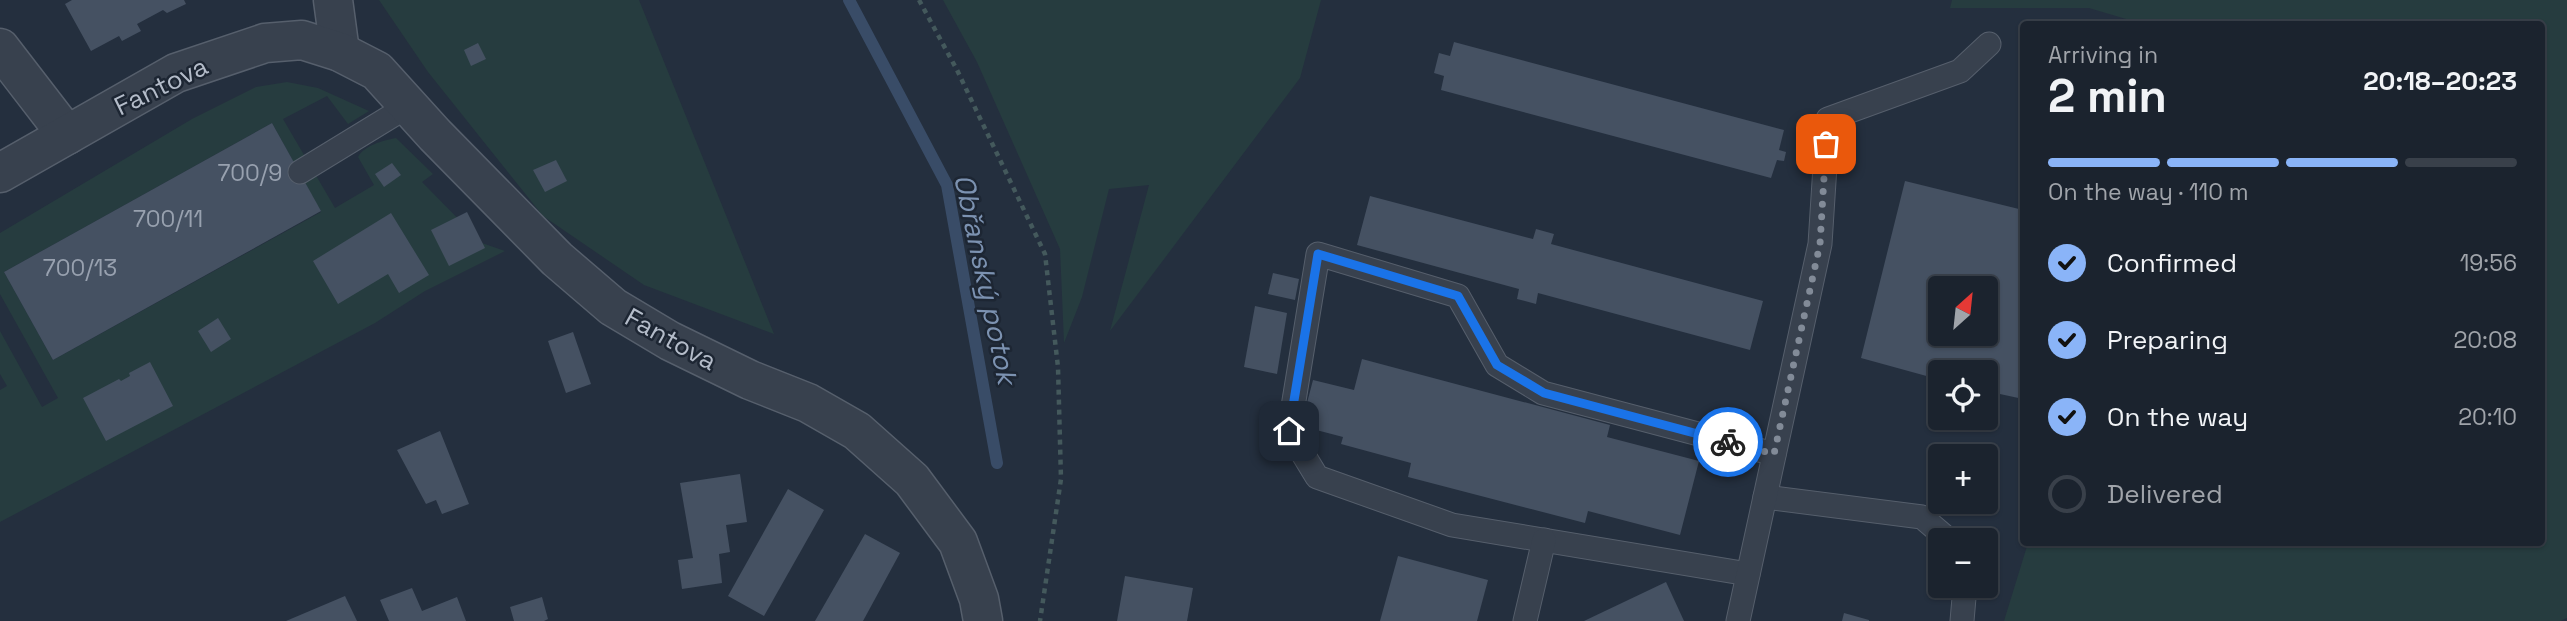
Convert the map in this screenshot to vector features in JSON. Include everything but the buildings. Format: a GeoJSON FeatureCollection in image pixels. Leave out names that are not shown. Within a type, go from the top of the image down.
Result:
{"type":"FeatureCollection","features":[{"type":"Feature","properties":{"kind":"street"},"geometry":{"type":"LineString","coordinates":[[333,0],[340,52]]}},
{"type":"Feature","properties":{"kind":"street","name":"Fantova"},"geometry":{"type":"LineString","coordinates":[[0,173],[176,73],[265,43],[302,40],[340,52],[377,71],[557,259],[613,307],[681,347],[750,380],[808,403],[858,432],[912,480],[958,542],[979,599],[983,621]]}},
{"type":"Feature","properties":{"kind":"street"},"geometry":{"type":"LineString","coordinates":[[0,48],[67,135]]}},
{"type":"Feature","properties":{"kind":"lane"},"geometry":{"type":"LineString","coordinates":[[1738,621],[1820,244],[1828,119],[1960,71],[1989,44]]}},
{"type":"Feature","properties":{"kind":"lane"},"geometry":{"type":"LineString","coordinates":[[300,173],[408,106]]}},
{"type":"Feature","properties":{"kind":"lane"},"geometry":{"type":"LineString","coordinates":[[1748,574],[1452,525],[1317,477],[1289,431],[1318,254],[1458,296],[1497,365],[1544,393],[1774,454]]}},
{"type":"Feature","properties":{"kind":"lane"},"geometry":{"type":"LineString","coordinates":[[1765,497],[1922,517],[1935,528]]}},
{"type":"Feature","properties":{"kind":"lane"},"geometry":{"type":"LineString","coordinates":[[1525,621],[1544,540]]}},
{"type":"Feature","properties":{"kind":"lane"},"geometry":{"type":"LineString","coordinates":[[1962,621],[1964,598]]}},
{"type":"Feature","properties":{"kind":"path"},"geometry":{"type":"LineString","coordinates":[[919,0],[957,70],[1045,254],[1058,367],[1060,479],[1040,621]]}},
{"type":"Feature","properties":{"kind":"green space"},"geometry":{"type":"Polygon","coordinates":[[[379,0],[639,0],[774,334],[644,285],[543,216],[428,72],[379,0]]]}},
{"type":"Feature","properties":{"kind":"green space"},"geometry":{"type":"Polygon","coordinates":[[[943,0],[1321,0],[1300,78],[1110,331],[1149,185],[1109,189],[1082,297],[1064,343],[1060,249],[977,62],[943,0]]]}},
{"type":"Feature","properties":{"kind":"green space"},"geometry":{"type":"Polygon","coordinates":[[[1952,0],[2567,0],[2567,618],[2560,621],[2004,621],[2027,546],[2545,546],[2545,21],[2133,21],[2089,8],[1950,8],[1952,0]]]}},
{"type":"Feature","properties":{"kind":"green space"},"geometry":{"type":"Polygon","coordinates":[[[287,82],[318,88],[369,111],[348,124],[327,96],[283,119],[335,208],[374,185],[358,157],[361,153],[374,144],[396,138],[433,174],[422,182],[482,243],[505,251],[425,291],[375,323],[0,522],[0,390],[7,386],[0,374],[0,331],[42,407],[58,398],[0,294],[0,233],[192,119],[256,87],[287,82]],[[272,123],[4,272],[53,360],[321,212],[272,123]]]}},
{"type":"Feature","properties":{"kind":"waterway","name":"Obřanský potok"},"geometry":{"type":"LineString","coordinates":[[849,0],[947,185],[997,463]]}},
{"type":"Feature","properties":{"kind":"way so far"},"geometry":{"type":"LineString","coordinates":[[1728,442],[1774,454],[1820,244],[1826,144]]}},
{"type":"Feature","properties":{"kind":"route"},"geometry":{"type":"LineString","coordinates":[[1289,431],[1318,254],[1458,296],[1497,365],[1544,393],[1728,442]]}}]}
